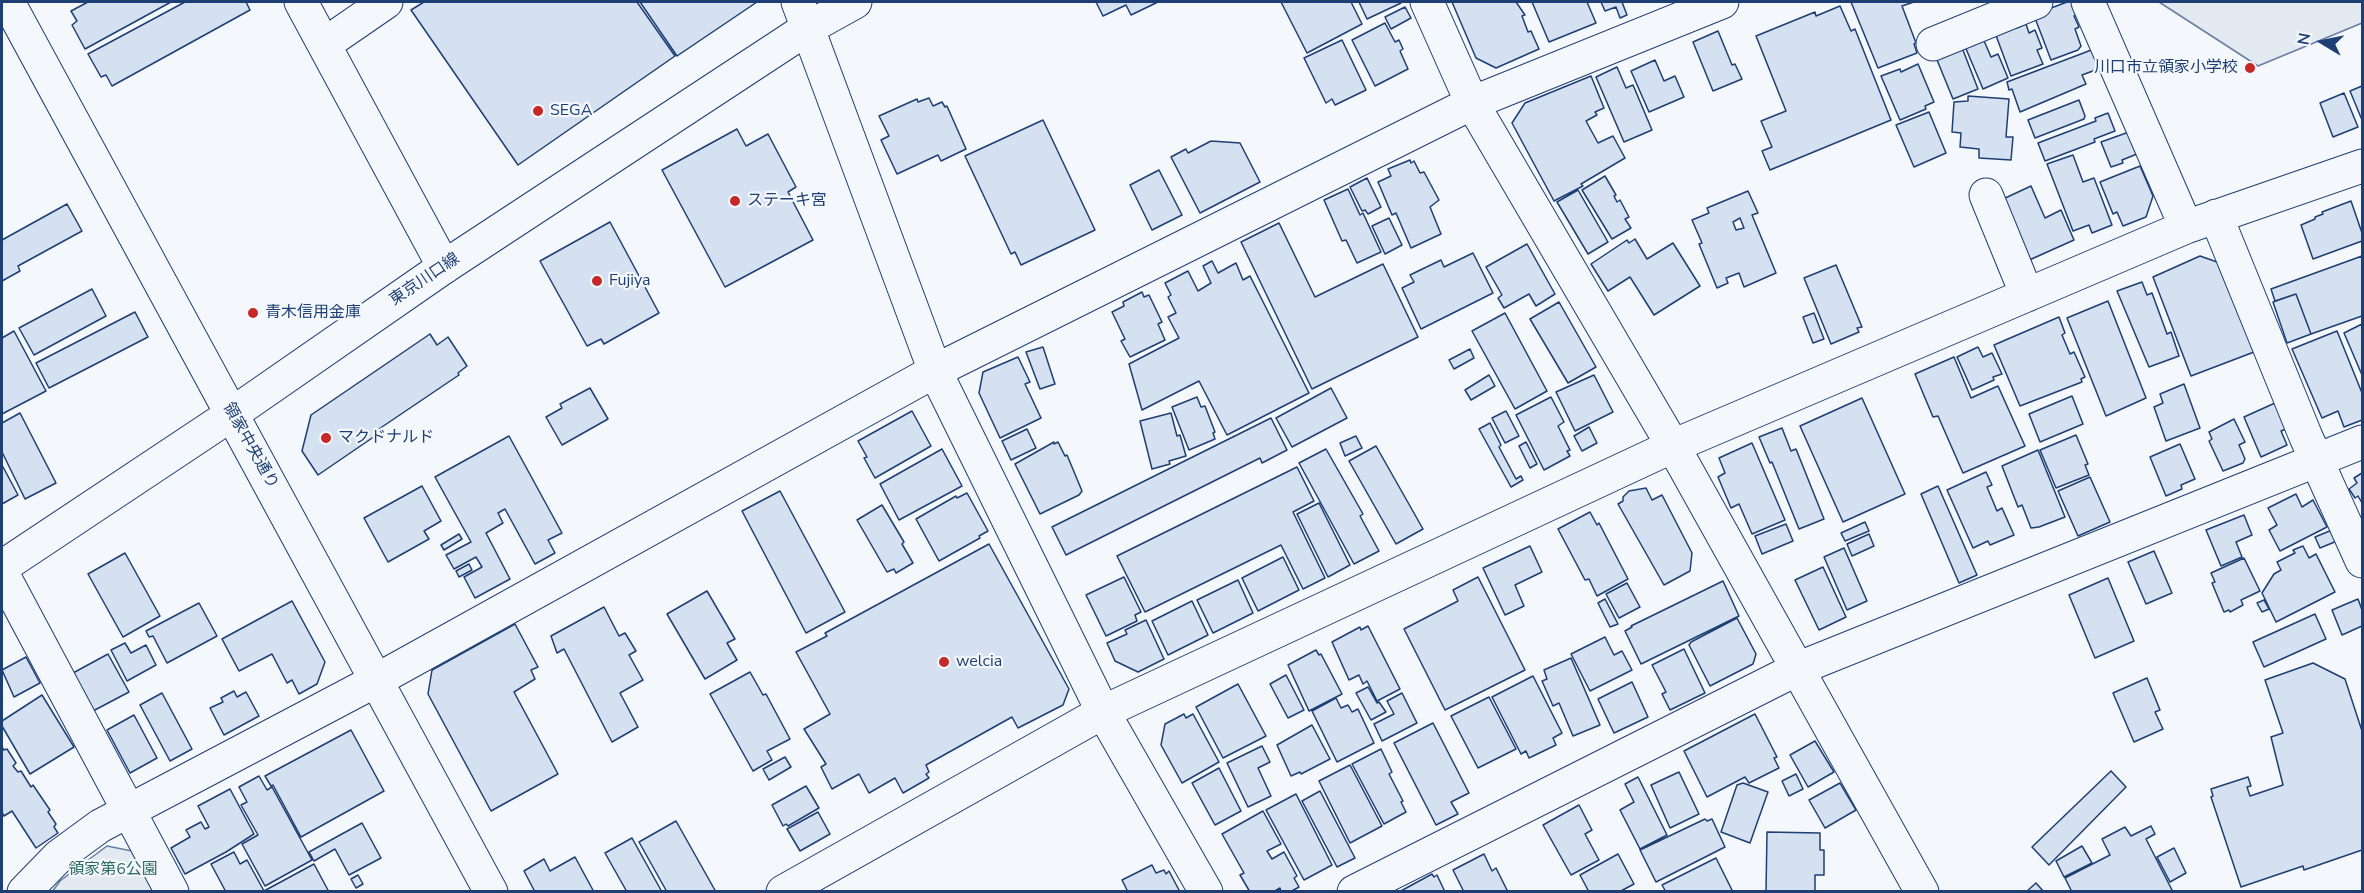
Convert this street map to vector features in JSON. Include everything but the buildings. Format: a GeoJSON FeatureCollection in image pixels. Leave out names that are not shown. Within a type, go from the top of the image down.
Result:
{"type":"FeatureCollection","features":[{"type":"Feature","properties":{"kind":"street","name":"領家中央通り"},"geometry":{"type":"LineString","coordinates":[[8,2],[491,891]]}},
{"type":"Feature","properties":{"kind":"street"},"geometry":{"type":"LineString","coordinates":[[301,2],[444,267]]}},
{"type":"Feature","properties":{"kind":"street"},"geometry":{"type":"LineString","coordinates":[[324,44],[386,2]]}},
{"type":"Feature","properties":{"kind":"street","name":"東京川口線"},"geometry":{"type":"LineString","coordinates":[[2,567],[232,414],[803,15],[855,2]]}},
{"type":"Feature","properties":{"kind":"street"},"geometry":{"type":"LineString","coordinates":[[1427,2],[1472,103],[1673,446],[1922,891]]}},
{"type":"Feature","properties":{"kind":"street"},"geometry":{"type":"LineString","coordinates":[[24,891],[59,856],[100,826],[377,680],[935,371],[1472,103],[1722,2]]}},
{"type":"Feature","properties":{"kind":"street"},"geometry":{"type":"LineString","coordinates":[[1933,44],[2036,2]]}},
{"type":"Feature","properties":{"kind":"street"},"geometry":{"type":"LineString","coordinates":[[2088,2],[2201,222],[2317,459],[2362,561]]}},
{"type":"Feature","properties":{"kind":"street"},"geometry":{"type":"LineString","coordinates":[[803,15],[935,371],[1103,712],[1206,891]]}},
{"type":"Feature","properties":{"kind":"street"},"geometry":{"type":"LineString","coordinates":[[783,891],[1103,712],[1673,446],[2201,222],[2362,166]]}},
{"type":"Feature","properties":{"kind":"street"},"geometry":{"type":"LineString","coordinates":[[1986,195],[2027,295]]}},
{"type":"Feature","properties":{"kind":"street"},"geometry":{"type":"LineString","coordinates":[[1354,891],[1797,669],[2362,442]]}},
{"type":"Feature","properties":{"kind":"street"},"geometry":{"type":"LineString","coordinates":[[2,573],[172,891]]}},
{"type":"Feature","properties":{"kind":"green space"},"geometry":{"type":"Polygon","coordinates":[[[2159,2],[2362,2],[2362,23],[2258,66],[2159,2]]]}},
{"type":"Feature","properties":{"kind":"green space","name":"領家第6公園"},"geometry":{"type":"Polygon","coordinates":[[[107,846],[132,851],[154,892],[52,892],[60,881],[107,846]]]}},
{"type":"Feature","properties":{"kind":"place","name":"川口市立領家小学校"},"geometry":{"type":"Point","coordinates":[2250,68]}},
{"type":"Feature","properties":{"kind":"place","name":"SEGA"},"geometry":{"type":"Point","coordinates":[538,111]}},
{"type":"Feature","properties":{"kind":"place","name":"ステーキ宮"},"geometry":{"type":"Point","coordinates":[735,201]}},
{"type":"Feature","properties":{"kind":"place","name":"Fujiya"},"geometry":{"type":"Point","coordinates":[597,281]}},
{"type":"Feature","properties":{"kind":"place","name":"青木信用金庫"},"geometry":{"type":"Point","coordinates":[253,313]}},
{"type":"Feature","properties":{"kind":"place","name":"マクドナルド"},"geometry":{"type":"Point","coordinates":[326,438]}},
{"type":"Feature","properties":{"kind":"place","name":"welcia"},"geometry":{"type":"Point","coordinates":[944,662]}}]}
